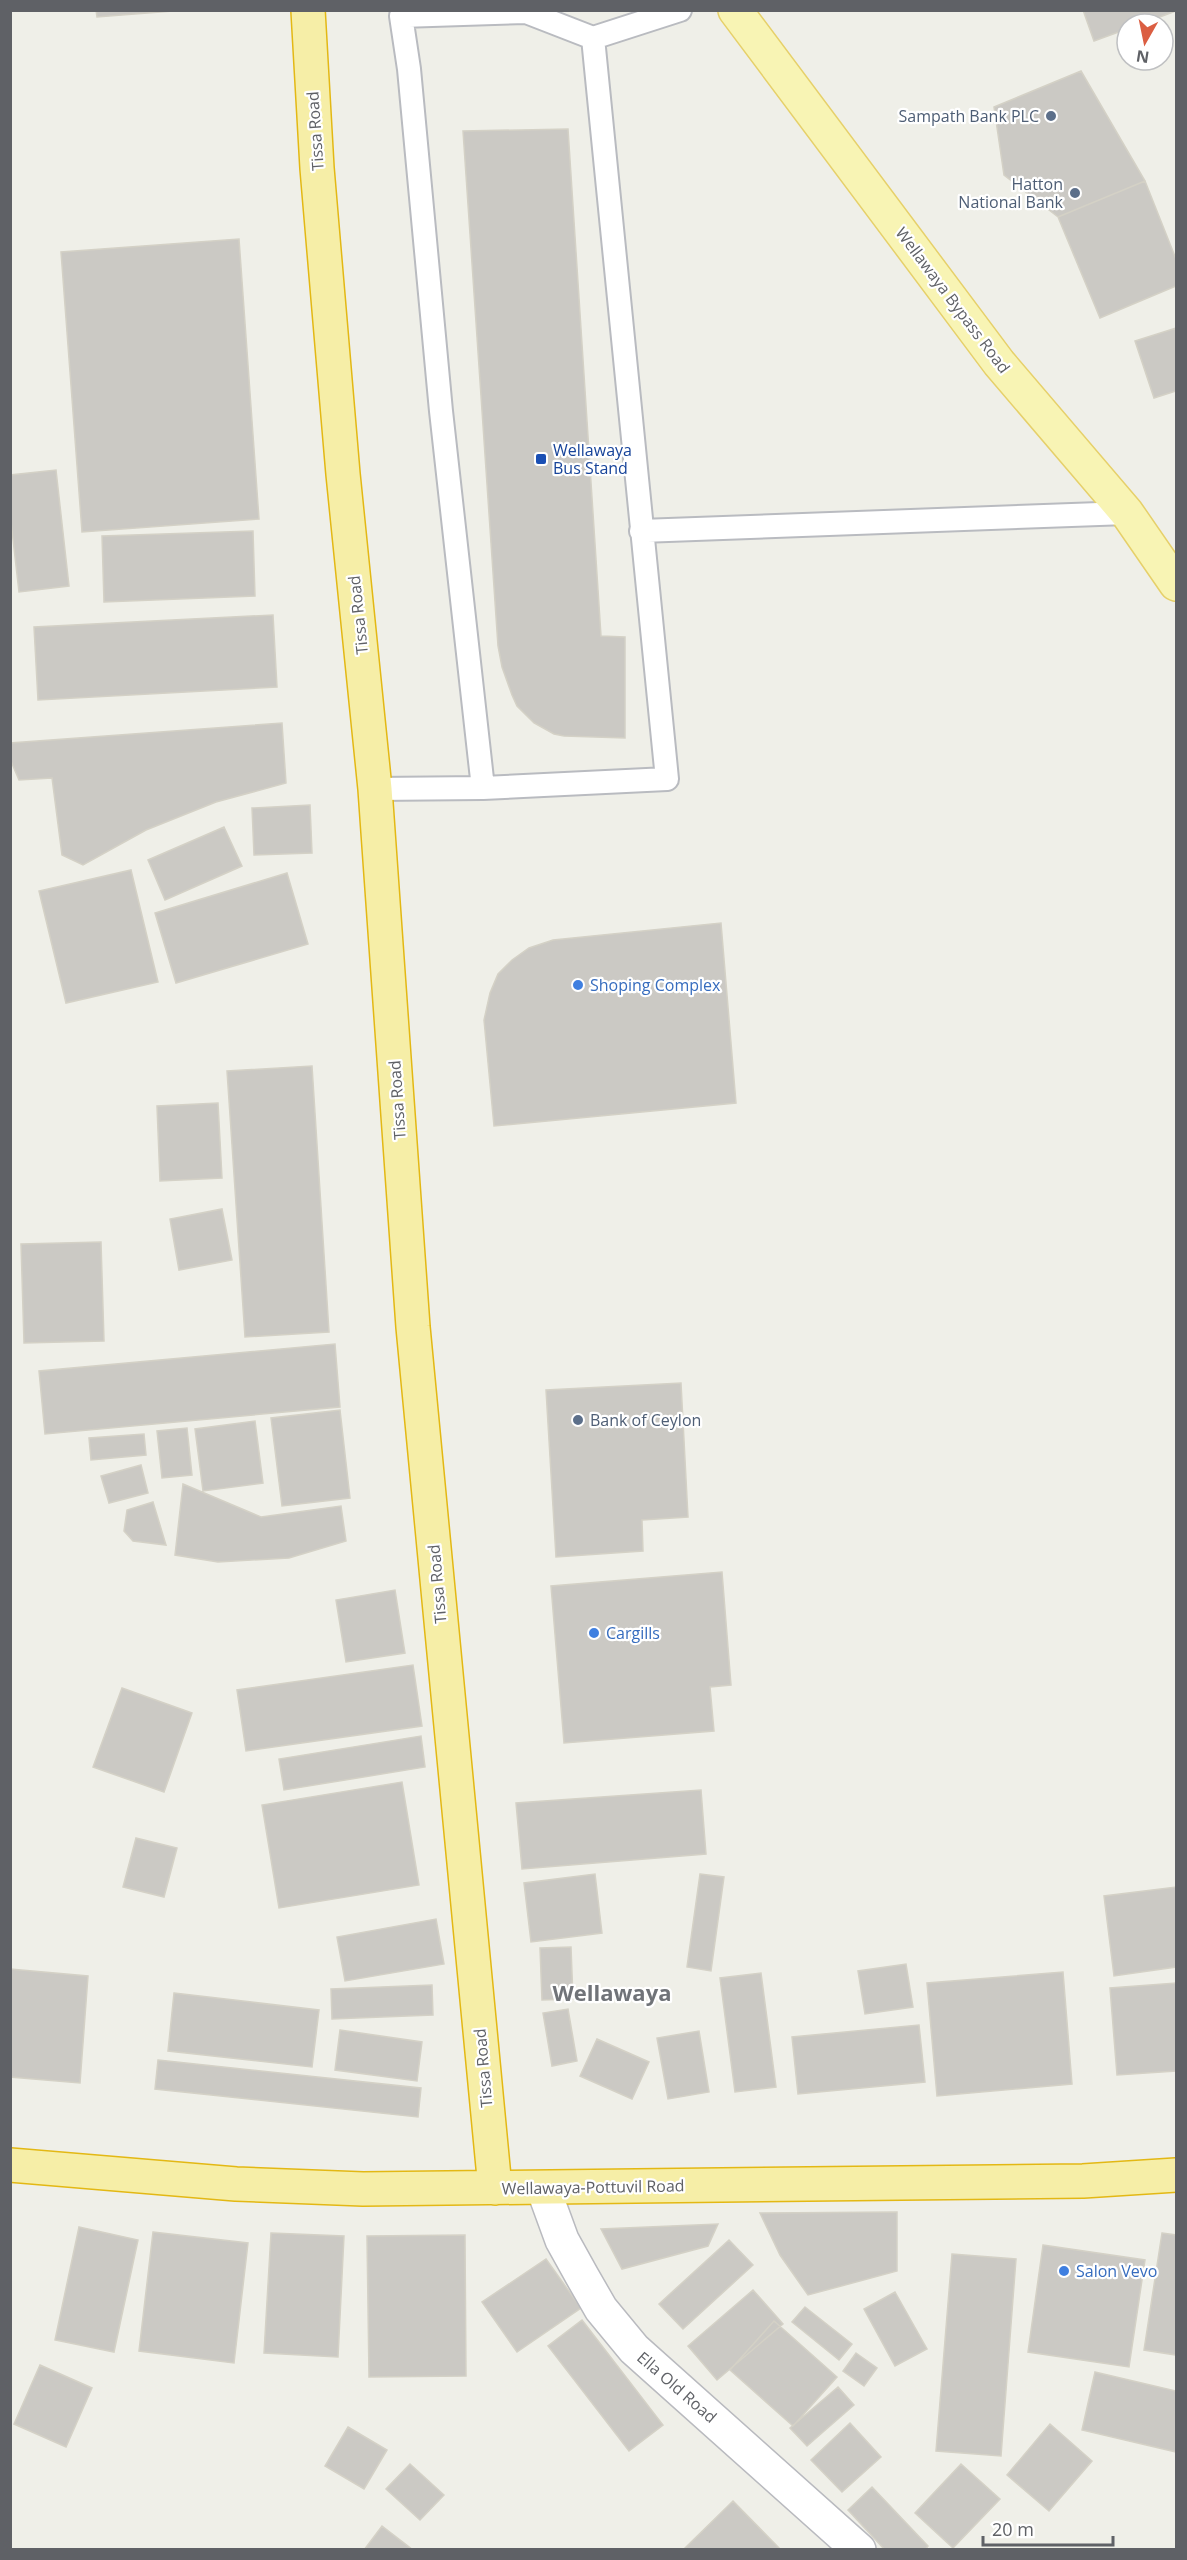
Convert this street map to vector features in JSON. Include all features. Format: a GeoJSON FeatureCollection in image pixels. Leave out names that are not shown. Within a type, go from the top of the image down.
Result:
{"type":"FeatureCollection","features":[{"type":"Feature","properties":{"kind":"highway","name":"Tissa Road"},"geometry":{"type":"LineString","coordinates":[[308,10],[317,168],[340,439],[375,789],[413,1327],[495,2188]]}},
{"type":"Feature","properties":{"kind":"highway","name":"Wellawaya-Pottuvil Road"},"geometry":{"type":"LineString","coordinates":[[10,2165],[236,2184],[363,2189],[1083,2181],[1176,2175]]}},
{"type":"Feature","properties":{"kind":"main road","name":"Wellawaya Bypass Road"},"geometry":{"type":"LineString","coordinates":[[735,10],[999,363],[1127,513],[1176,584]]}},
{"type":"Feature","properties":{"kind":"main road","name":"Ella Old Road"},"geometry":{"type":"LineString","coordinates":[[543,2187],[562,2240],[577,2267],[601,2309],[634,2349],[859,2550]]}},
{"type":"Feature","properties":{"kind":"lane"},"geometry":{"type":"LineString","coordinates":[[483,788],[441,411],[410,81],[401,16],[525,12],[593,38],[681,10]]}},
{"type":"Feature","properties":{"kind":"lane"},"geometry":{"type":"LineString","coordinates":[[375,789],[483,788],[668,779],[641,531],[593,38]]}},
{"type":"Feature","properties":{"kind":"lane"},"geometry":{"type":"LineString","coordinates":[[641,531],[1127,513]]}},
{"type":"Feature","properties":{"kind":"building"},"geometry":{"type":"Polygon","coordinates":[[[96,10],[186,10],[97,17],[96,10]]]}},
{"type":"Feature","properties":{"kind":"building"},"geometry":{"type":"Polygon","coordinates":[[[1083,10],[1176,10],[1173,12],[1115,12],[1115,33],[1094,41],[1083,10]]]}},
{"type":"Feature","properties":{"kind":"building"},"geometry":{"type":"Polygon","coordinates":[[[1081,71],[1145,181],[1058,217],[1004,175],[994,107],[1081,71]]]}},
{"type":"Feature","properties":{"kind":"building"},"geometry":{"type":"Polygon","coordinates":[[[568,129],[601,636],[625,637],[625,738],[564,736],[554,734],[534,723],[517,706],[502,667],[498,646],[463,131],[568,129]]]}},
{"type":"Feature","properties":{"kind":"building"},"geometry":{"type":"Polygon","coordinates":[[[1145,181],[1176,259],[1176,286],[1100,318],[1058,217],[1145,181]]]}},
{"type":"Feature","properties":{"kind":"building"},"geometry":{"type":"Polygon","coordinates":[[[239,239],[259,519],[82,532],[61,252],[239,239]]]}},
{"type":"Feature","properties":{"kind":"building"},"geometry":{"type":"Polygon","coordinates":[[[1176,328],[1176,391],[1154,398],[1135,341],[1176,328]]]}},
{"type":"Feature","properties":{"kind":"building"},"geometry":{"type":"Polygon","coordinates":[[[56,470],[69,586],[19,592],[10,513],[10,475],[56,470]]]}},
{"type":"Feature","properties":{"kind":"building"},"geometry":{"type":"Polygon","coordinates":[[[253,531],[255,596],[104,602],[102,536],[253,531]]]}},
{"type":"Feature","properties":{"kind":"building"},"geometry":{"type":"Polygon","coordinates":[[[273,615],[277,687],[38,700],[34,627],[273,615]]]}},
{"type":"Feature","properties":{"kind":"building"},"geometry":{"type":"Polygon","coordinates":[[[282,723],[286,783],[216,802],[146,830],[83,865],[62,855],[52,778],[19,780],[10,759],[10,743],[282,723]]]}},
{"type":"Feature","properties":{"kind":"building"},"geometry":{"type":"Polygon","coordinates":[[[310,805],[312,853],[254,855],[252,808],[310,805]]]}},
{"type":"Feature","properties":{"kind":"building"},"geometry":{"type":"Polygon","coordinates":[[[224,827],[242,866],[165,900],[148,860],[224,827]]]}},
{"type":"Feature","properties":{"kind":"building"},"geometry":{"type":"Polygon","coordinates":[[[131,870],[158,982],[66,1003],[39,891],[131,870]]]}},
{"type":"Feature","properties":{"kind":"building"},"geometry":{"type":"Polygon","coordinates":[[[287,873],[308,944],[176,983],[155,913],[287,873]]]}},
{"type":"Feature","properties":{"kind":"building"},"geometry":{"type":"Polygon","coordinates":[[[721,923],[736,1103],[494,1126],[484,1020],[490,993],[498,974],[512,960],[529,948],[553,940],[721,923]]]}},
{"type":"Feature","properties":{"kind":"building"},"geometry":{"type":"Polygon","coordinates":[[[312,1066],[329,1332],[245,1337],[227,1071],[312,1066]]]}},
{"type":"Feature","properties":{"kind":"building"},"geometry":{"type":"Polygon","coordinates":[[[218,1103],[222,1178],[160,1181],[157,1106],[218,1103]]]}},
{"type":"Feature","properties":{"kind":"building"},"geometry":{"type":"Polygon","coordinates":[[[222,1209],[232,1260],[179,1270],[170,1219],[222,1209]]]}},
{"type":"Feature","properties":{"kind":"building"},"geometry":{"type":"Polygon","coordinates":[[[101,1242],[104,1341],[24,1343],[21,1244],[101,1242]]]}},
{"type":"Feature","properties":{"kind":"building"},"geometry":{"type":"Polygon","coordinates":[[[335,1344],[340,1407],[45,1434],[39,1371],[335,1344]]]}},
{"type":"Feature","properties":{"kind":"building"},"geometry":{"type":"Polygon","coordinates":[[[681,1383],[688,1517],[642,1520],[643,1551],[556,1557],[546,1390],[681,1383]]]}},
{"type":"Feature","properties":{"kind":"building"},"geometry":{"type":"Polygon","coordinates":[[[340,1410],[350,1498],[282,1506],[271,1418],[340,1410]]]}},
{"type":"Feature","properties":{"kind":"building"},"geometry":{"type":"Polygon","coordinates":[[[255,1421],[263,1483],[203,1491],[195,1429],[255,1421]]]}},
{"type":"Feature","properties":{"kind":"building"},"geometry":{"type":"Polygon","coordinates":[[[187,1428],[192,1475],[162,1478],[157,1431],[187,1428]]]}},
{"type":"Feature","properties":{"kind":"building"},"geometry":{"type":"Polygon","coordinates":[[[144,1434],[146,1455],[91,1460],[89,1438],[144,1434]]]}},
{"type":"Feature","properties":{"kind":"building"},"geometry":{"type":"Polygon","coordinates":[[[141,1465],[148,1493],[109,1503],[101,1476],[141,1465]]]}},
{"type":"Feature","properties":{"kind":"building"},"geometry":{"type":"Polygon","coordinates":[[[183,1484],[261,1517],[341,1506],[346,1541],[289,1558],[218,1562],[175,1555],[183,1484]]]}},
{"type":"Feature","properties":{"kind":"building"},"geometry":{"type":"Polygon","coordinates":[[[153,1502],[166,1545],[133,1541],[124,1531],[127,1510],[153,1502]]]}},
{"type":"Feature","properties":{"kind":"building"},"geometry":{"type":"Polygon","coordinates":[[[722,1572],[731,1685],[710,1687],[714,1731],[564,1743],[551,1586],[722,1572]]]}},
{"type":"Feature","properties":{"kind":"building"},"geometry":{"type":"Polygon","coordinates":[[[395,1590],[405,1653],[346,1662],[336,1600],[395,1590]]]}},
{"type":"Feature","properties":{"kind":"building"},"geometry":{"type":"Polygon","coordinates":[[[413,1665],[422,1726],[246,1751],[237,1690],[413,1665]]]}},
{"type":"Feature","properties":{"kind":"building"},"geometry":{"type":"Polygon","coordinates":[[[122,1688],[192,1713],[164,1792],[93,1767],[122,1688]]]}},
{"type":"Feature","properties":{"kind":"building"},"geometry":{"type":"Polygon","coordinates":[[[421,1736],[425,1767],[284,1790],[279,1759],[421,1736]]]}},
{"type":"Feature","properties":{"kind":"building"},"geometry":{"type":"Polygon","coordinates":[[[402,1782],[419,1885],[279,1908],[262,1805],[402,1782]]]}},
{"type":"Feature","properties":{"kind":"building"},"geometry":{"type":"Polygon","coordinates":[[[701,1790],[706,1854],[522,1869],[516,1803],[701,1790]]]}},
{"type":"Feature","properties":{"kind":"building"},"geometry":{"type":"Polygon","coordinates":[[[136,1838],[177,1848],[164,1897],[123,1887],[136,1838]]]}},
{"type":"Feature","properties":{"kind":"building"},"geometry":{"type":"Polygon","coordinates":[[[595,1874],[602,1933],[531,1942],[524,1883],[595,1874]]]}},
{"type":"Feature","properties":{"kind":"building"},"geometry":{"type":"Polygon","coordinates":[[[700,1874],[724,1877],[711,1971],[687,1967],[700,1874]]]}},
{"type":"Feature","properties":{"kind":"building"},"geometry":{"type":"Polygon","coordinates":[[[1176,1887],[1176,1967],[1114,1976],[1104,1896],[1176,1887]]]}},
{"type":"Feature","properties":{"kind":"building"},"geometry":{"type":"Polygon","coordinates":[[[436,1919],[444,1964],[345,1981],[337,1937],[436,1919]]]}},
{"type":"Feature","properties":{"kind":"building"},"geometry":{"type":"Polygon","coordinates":[[[571,1947],[573,1999],[542,2000],[540,1948],[571,1947]]]}},
{"type":"Feature","properties":{"kind":"building"},"geometry":{"type":"Polygon","coordinates":[[[906,1964],[913,2007],[865,2014],[858,1971],[906,1964]]]}},
{"type":"Feature","properties":{"kind":"building"},"geometry":{"type":"Polygon","coordinates":[[[10,1969],[88,1976],[80,2083],[10,2077],[10,1969]]]}},
{"type":"Feature","properties":{"kind":"building"},"geometry":{"type":"Polygon","coordinates":[[[1063,1972],[1072,2084],[937,2096],[927,1983],[1063,1972]]]}},
{"type":"Feature","properties":{"kind":"building"},"geometry":{"type":"Polygon","coordinates":[[[761,1973],[776,2087],[735,2092],[720,1978],[761,1973]]]}},
{"type":"Feature","properties":{"kind":"building"},"geometry":{"type":"Polygon","coordinates":[[[1176,1983],[1176,2071],[1117,2075],[1110,1988],[1176,1983]]]}},
{"type":"Feature","properties":{"kind":"building"},"geometry":{"type":"Polygon","coordinates":[[[432,1985],[433,2015],[332,2019],[331,1989],[432,1985]]]}},
{"type":"Feature","properties":{"kind":"building"},"geometry":{"type":"Polygon","coordinates":[[[174,1993],[319,2010],[312,2067],[168,2051],[174,1993]]]}},
{"type":"Feature","properties":{"kind":"building"},"geometry":{"type":"Polygon","coordinates":[[[568,2009],[577,2061],[552,2066],[543,2013],[568,2009]]]}},
{"type":"Feature","properties":{"kind":"building"},"geometry":{"type":"Polygon","coordinates":[[[919,2025],[925,2082],[798,2094],[792,2037],[919,2025]]]}},
{"type":"Feature","properties":{"kind":"building"},"geometry":{"type":"Polygon","coordinates":[[[340,2030],[422,2042],[417,2081],[335,2070],[340,2030]]]}},
{"type":"Feature","properties":{"kind":"building"},"geometry":{"type":"Polygon","coordinates":[[[699,2031],[709,2092],[668,2099],[657,2038],[699,2031]]]}},
{"type":"Feature","properties":{"kind":"building"},"geometry":{"type":"Polygon","coordinates":[[[597,2039],[649,2062],[632,2099],[580,2076],[597,2039]]]}},
{"type":"Feature","properties":{"kind":"building"},"geometry":{"type":"Polygon","coordinates":[[[158,2060],[421,2088],[418,2117],[155,2089],[158,2060]]]}},
{"type":"Feature","properties":{"kind":"building"},"geometry":{"type":"Polygon","coordinates":[[[897,2212],[897,2271],[808,2295],[780,2255],[760,2213],[897,2212]]]}},
{"type":"Feature","properties":{"kind":"building"},"geometry":{"type":"Polygon","coordinates":[[[718,2224],[708,2246],[622,2269],[601,2229],[718,2224]]]}},
{"type":"Feature","properties":{"kind":"building"},"geometry":{"type":"Polygon","coordinates":[[[79,2227],[138,2240],[114,2352],[55,2340],[79,2227]]]}},
{"type":"Feature","properties":{"kind":"building"},"geometry":{"type":"Polygon","coordinates":[[[153,2232],[248,2243],[234,2363],[139,2351],[153,2232]]]}},
{"type":"Feature","properties":{"kind":"building"},"geometry":{"type":"Polygon","coordinates":[[[271,2233],[344,2236],[338,2357],[264,2353],[271,2233]]]}},
{"type":"Feature","properties":{"kind":"building"},"geometry":{"type":"Polygon","coordinates":[[[1162,2233],[1176,2235],[1176,2355],[1144,2350],[1162,2233]]]}},
{"type":"Feature","properties":{"kind":"building"},"geometry":{"type":"Polygon","coordinates":[[[465,2235],[466,2376],[369,2377],[367,2236],[465,2235]]]}},
{"type":"Feature","properties":{"kind":"building"},"geometry":{"type":"Polygon","coordinates":[[[729,2240],[753,2265],[683,2329],[659,2304],[729,2240]]]}},
{"type":"Feature","properties":{"kind":"building"},"geometry":{"type":"Polygon","coordinates":[[[1043,2245],[1145,2260],[1129,2367],[1028,2352],[1043,2245]]]}},
{"type":"Feature","properties":{"kind":"building"},"geometry":{"type":"Polygon","coordinates":[[[952,2254],[1016,2259],[1001,2456],[936,2451],[952,2254]]]}},
{"type":"Feature","properties":{"kind":"building"},"geometry":{"type":"Polygon","coordinates":[[[546,2259],[581,2308],[517,2352],[482,2302],[546,2259]]]}},
{"type":"Feature","properties":{"kind":"building"},"geometry":{"type":"Polygon","coordinates":[[[753,2290],[783,2324],[717,2380],[688,2346],[753,2290]]]}},
{"type":"Feature","properties":{"kind":"building"},"geometry":{"type":"Polygon","coordinates":[[[895,2292],[927,2349],[895,2366],[864,2309],[895,2292]]]}},
{"type":"Feature","properties":{"kind":"building"},"geometry":{"type":"Polygon","coordinates":[[[805,2307],[852,2344],[839,2360],[792,2322],[805,2307]]]}},
{"type":"Feature","properties":{"kind":"building"},"geometry":{"type":"Polygon","coordinates":[[[582,2320],[663,2425],[629,2451],[548,2346],[582,2320]]]}},
{"type":"Feature","properties":{"kind":"building"},"geometry":{"type":"Polygon","coordinates":[[[774,2321],[837,2377],[793,2426],[730,2370],[774,2321]]]}},
{"type":"Feature","properties":{"kind":"building"},"geometry":{"type":"Polygon","coordinates":[[[856,2353],[877,2368],[864,2386],[843,2371],[856,2353]]]}},
{"type":"Feature","properties":{"kind":"building"},"geometry":{"type":"Polygon","coordinates":[[[40,2365],[92,2388],[66,2447],[14,2424],[40,2365]]]}},
{"type":"Feature","properties":{"kind":"building"},"geometry":{"type":"Polygon","coordinates":[[[1095,2372],[1176,2391],[1176,2452],[1082,2430],[1095,2372]]]}},
{"type":"Feature","properties":{"kind":"building"},"geometry":{"type":"Polygon","coordinates":[[[838,2387],[854,2405],[807,2446],[790,2428],[838,2387]]]}},
{"type":"Feature","properties":{"kind":"building"},"geometry":{"type":"Polygon","coordinates":[[[850,2423],[881,2457],[842,2492],[811,2460],[850,2423]]]}},
{"type":"Feature","properties":{"kind":"building"},"geometry":{"type":"Polygon","coordinates":[[[1050,2424],[1092,2461],[1049,2511],[1007,2475],[1050,2424]]]}},
{"type":"Feature","properties":{"kind":"building"},"geometry":{"type":"Polygon","coordinates":[[[348,2427],[387,2450],[364,2489],[325,2466],[348,2427]]]}},
{"type":"Feature","properties":{"kind":"building"},"geometry":{"type":"Polygon","coordinates":[[[410,2464],[444,2495],[420,2520],[386,2489],[410,2464]]]}},
{"type":"Feature","properties":{"kind":"building"},"geometry":{"type":"Polygon","coordinates":[[[961,2464],[1000,2499],[953,2548],[915,2513],[961,2464]]]}},
{"type":"Feature","properties":{"kind":"building"},"geometry":{"type":"Polygon","coordinates":[[[872,2487],[928,2546],[925,2550],[885,2550],[848,2510],[872,2487]]]}},
{"type":"Feature","properties":{"kind":"building"},"geometry":{"type":"Polygon","coordinates":[[[733,2501],[781,2550],[683,2550],[733,2501]]]}},
{"type":"Feature","properties":{"kind":"building"},"geometry":{"type":"Polygon","coordinates":[[[382,2526],[413,2550],[364,2550],[382,2526]]]}},
{"type":"Feature","properties":{"kind":"place","name":"Sampath Bank PLC"},"geometry":{"type":"Point","coordinates":[1051,116]}},
{"type":"Feature","properties":{"kind":"place","name":"Hatton National Bank"},"geometry":{"type":"Point","coordinates":[1075,193]}},
{"type":"Feature","properties":{"kind":"place","name":"Wellawaya Bus Stand"},"geometry":{"type":"Point","coordinates":[541,459]}},
{"type":"Feature","properties":{"kind":"place","name":"Shoping Complex"},"geometry":{"type":"Point","coordinates":[578,985]}},
{"type":"Feature","properties":{"kind":"place","name":"Bank of Ceylon"},"geometry":{"type":"Point","coordinates":[578,1420]}},
{"type":"Feature","properties":{"kind":"place","name":"Cargills"},"geometry":{"type":"Point","coordinates":[594,1633]}},
{"type":"Feature","properties":{"kind":"place","name":"Salon Vevo"},"geometry":{"type":"Point","coordinates":[1064,2271]}},
{"type":"Feature","properties":{"kind":"district","name":"Wellawaya"},"geometry":{"type":"Point","coordinates":[612,1992]}}]}
